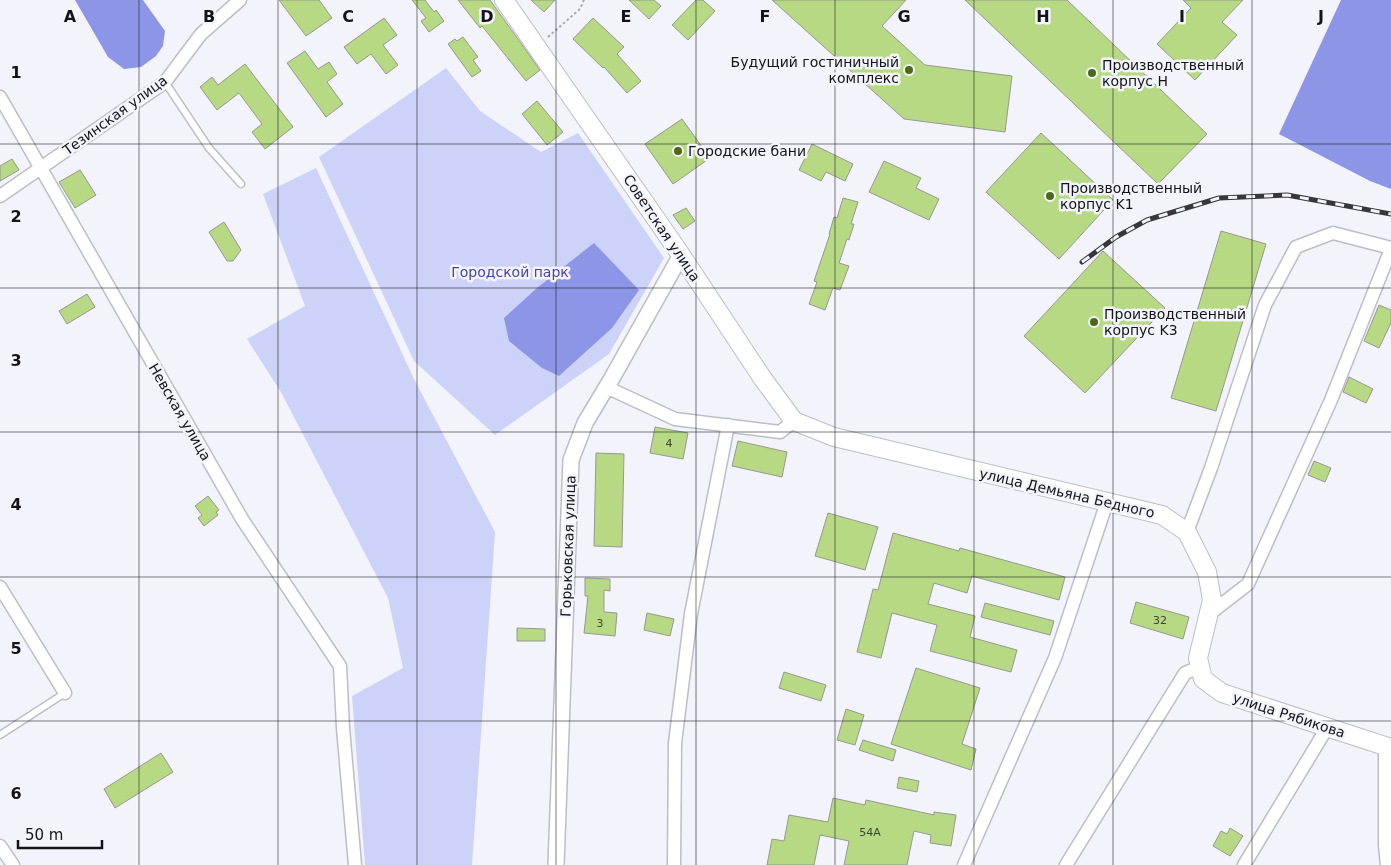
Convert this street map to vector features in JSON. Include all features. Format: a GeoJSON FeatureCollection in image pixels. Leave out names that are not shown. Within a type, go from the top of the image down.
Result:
{"type":"FeatureCollection","features":[{"type":"Feature","properties":{"kind":"main road","name":"Советская улица"},"geometry":{"type":"LineString","coordinates":[[504,0],[681,255],[763,379],[794,421]]}},
{"type":"Feature","properties":{"kind":"main road","name":"улица Демьяна Бедного"},"geometry":{"type":"LineString","coordinates":[[794,421],[834,437],[1162,515],[1187,532],[1207,572],[1212,600],[1198,658],[1200,667]]}},
{"type":"Feature","properties":{"kind":"main road","name":"улица Рябикова"},"geometry":{"type":"LineString","coordinates":[[1200,667],[1203,679],[1222,693],[1388,748]]}},
{"type":"Feature","properties":{"kind":"street","name":"Тезинская улица"},"geometry":{"type":"LineString","coordinates":[[0,196],[165,82],[201,34],[240,0]]}},
{"type":"Feature","properties":{"kind":"street","name":"Невская улица"},"geometry":{"type":"LineString","coordinates":[[0,97],[242,519],[340,666],[343,728],[355,865]]}},
{"type":"Feature","properties":{"kind":"street"},"geometry":{"type":"LineString","coordinates":[[1187,532],[1211,468],[1265,305],[1296,247],[1333,233],[1391,249],[1331,400],[1248,584],[1208,616]]}},
{"type":"Feature","properties":{"kind":"street","name":"Горьковская улица"},"geometry":{"type":"LineString","coordinates":[[556,865],[571,460],[585,423],[681,255]]}},
{"type":"Feature","properties":{"kind":"street"},"geometry":{"type":"LineString","coordinates":[[606,387],[676,419],[780,432],[794,421]]}},
{"type":"Feature","properties":{"kind":"street"},"geometry":{"type":"LineString","coordinates":[[674,865],[675,743],[688,634],[728,425]]}},
{"type":"Feature","properties":{"kind":"street"},"geometry":{"type":"LineString","coordinates":[[964,865],[1055,658],[1107,502]]}},
{"type":"Feature","properties":{"kind":"street"},"geometry":{"type":"LineString","coordinates":[[0,587],[65,693]]}},
{"type":"Feature","properties":{"kind":"street"},"geometry":{"type":"LineString","coordinates":[[1066,865],[1185,673],[1200,667]]}},
{"type":"Feature","properties":{"kind":"street"},"geometry":{"type":"LineString","coordinates":[[1244,865],[1327,728]]}},
{"type":"Feature","properties":{"kind":"street"},"geometry":{"type":"LineString","coordinates":[[1387,865],[1385,845],[1388,748]]}},
{"type":"Feature","properties":{"kind":"street"},"geometry":{"type":"LineString","coordinates":[[0,846],[13,865]]}},
{"type":"Feature","properties":{"kind":"lane"},"geometry":{"type":"LineString","coordinates":[[165,82],[209,148],[241,184]]}},
{"type":"Feature","properties":{"kind":"lane"},"geometry":{"type":"LineString","coordinates":[[0,735],[65,693]]}},
{"type":"Feature","properties":{"kind":"path"},"geometry":{"type":"LineString","coordinates":[[537,47],[580,9],[584,0]]}},
{"type":"Feature","properties":{"kind":"green space","name":"Городской парк"},"geometry":{"type":"Polygon","coordinates":[[[446,68],[480,111],[541,152],[578,133],[664,258],[609,354],[495,435],[414,361],[319,157],[446,68]]]}},
{"type":"Feature","properties":{"kind":"green space"},"geometry":{"type":"Polygon","coordinates":[[[316,168],[415,381],[495,532],[472,865],[365,865],[352,696],[403,668],[388,598],[282,394],[247,339],[305,306],[263,194],[316,168]]]}},
{"type":"Feature","properties":{"kind":"water"},"geometry":{"type":"Polygon","coordinates":[[[75,0],[143,0],[165,31],[163,46],[156,56],[141,67],[124,69],[108,57],[75,0]]]}},
{"type":"Feature","properties":{"kind":"water"},"geometry":{"type":"Polygon","coordinates":[[[1341,0],[1391,0],[1391,189],[1370,181],[1279,134],[1341,0]]]}},
{"type":"Feature","properties":{"kind":"water"},"geometry":{"type":"Polygon","coordinates":[[[594,243],[639,290],[612,328],[559,376],[542,368],[509,341],[504,318],[537,288],[594,243]]]}},
{"type":"Feature","properties":{"kind":"building"},"geometry":{"type":"Polygon","coordinates":[[[279,0],[319,0],[332,18],[306,36],[279,0]]]}},
{"type":"Feature","properties":{"kind":"building"},"geometry":{"type":"Polygon","coordinates":[[[412,0],[425,0],[444,21],[429,32],[421,21],[426,18],[412,0]]]}},
{"type":"Feature","properties":{"kind":"building"},"geometry":{"type":"Polygon","coordinates":[[[458,0],[490,0],[540,70],[526,81],[482,26],[480,28],[458,0]]]}},
{"type":"Feature","properties":{"kind":"building"},"geometry":{"type":"Polygon","coordinates":[[[531,0],[555,0],[544,12],[531,0]]]}},
{"type":"Feature","properties":{"kind":"building"},"geometry":{"type":"Polygon","coordinates":[[[629,0],[654,0],[661,6],[649,19],[629,0]]]}},
{"type":"Feature","properties":{"kind":"building"},"geometry":{"type":"Polygon","coordinates":[[[696,0],[703,0],[715,11],[688,40],[672,25],[696,0]]]}},
{"type":"Feature","properties":{"kind":"building","name":"Будущий гостиничный комплекс"},"geometry":{"type":"Polygon","coordinates":[[[772,0],[906,0],[882,26],[925,65],[1012,76],[1005,132],[904,119],[772,0]]]}},
{"type":"Feature","properties":{"kind":"building","name":"Производственный корпус H"},"geometry":{"type":"Polygon","coordinates":[[[965,0],[1067,0],[1207,134],[1158,184],[965,0]]]}},
{"type":"Feature","properties":{"kind":"building"},"geometry":{"type":"Polygon","coordinates":[[[1183,0],[1243,0],[1222,22],[1237,35],[1195,80],[1157,44],[1191,8],[1183,0]]]}},
{"type":"Feature","properties":{"kind":"building"},"geometry":{"type":"Polygon","coordinates":[[[384,18],[397,35],[383,45],[398,65],[386,74],[371,54],[357,64],[344,47],[384,18]]]}},
{"type":"Feature","properties":{"kind":"building"},"geometry":{"type":"Polygon","coordinates":[[[593,18],[624,47],[617,54],[641,81],[627,93],[604,67],[573,39],[593,18]]]}},
{"type":"Feature","properties":{"kind":"building"},"geometry":{"type":"Polygon","coordinates":[[[463,37],[478,57],[473,60],[481,71],[472,77],[448,44],[455,39],[457,41],[463,37]]]}},
{"type":"Feature","properties":{"kind":"building"},"geometry":{"type":"Polygon","coordinates":[[[305,51],[318,69],[329,62],[337,74],[327,82],[343,104],[326,117],[287,63],[305,51]]]}},
{"type":"Feature","properties":{"kind":"building"},"geometry":{"type":"Polygon","coordinates":[[[245,64],[293,127],[265,149],[252,132],[262,124],[239,93],[217,110],[200,87],[212,77],[218,85],[245,64]]]}},
{"type":"Feature","properties":{"kind":"building"},"geometry":{"type":"Polygon","coordinates":[[[537,101],[563,132],[547,145],[522,114],[537,101]]]}},
{"type":"Feature","properties":{"kind":"building","name":"Городские бани"},"geometry":{"type":"Polygon","coordinates":[[[682,119],[710,158],[673,184],[645,144],[682,119]]]}},
{"type":"Feature","properties":{"kind":"building","name":"Производственный корпус K1"},"geometry":{"type":"Polygon","coordinates":[[[1041,133],[1113,200],[1059,259],[986,192],[1041,133]]]}},
{"type":"Feature","properties":{"kind":"building"},"geometry":{"type":"Polygon","coordinates":[[[812,144],[853,164],[845,181],[826,172],[821,181],[799,170],[812,144]]]}},
{"type":"Feature","properties":{"kind":"building"},"geometry":{"type":"Polygon","coordinates":[[[12,159],[19,170],[0,181],[0,166],[12,159]]]}},
{"type":"Feature","properties":{"kind":"building"},"geometry":{"type":"Polygon","coordinates":[[[884,161],[921,178],[916,188],[939,199],[929,220],[869,192],[884,161]]]}},
{"type":"Feature","properties":{"kind":"building"},"geometry":{"type":"Polygon","coordinates":[[[80,170],[96,195],[75,208],[59,182],[80,170]]]}},
{"type":"Feature","properties":{"kind":"building"},"geometry":{"type":"Polygon","coordinates":[[[843,198],[858,202],[851,224],[854,224],[839,263],[849,266],[840,290],[833,288],[825,310],[809,304],[817,282],[814,281],[834,217],[837,218],[843,198]]]}},
{"type":"Feature","properties":{"kind":"building"},"geometry":{"type":"Polygon","coordinates":[[[686,208],[695,221],[683,229],[673,215],[686,208]]]}},
{"type":"Feature","properties":{"kind":"building"},"geometry":{"type":"Polygon","coordinates":[[[224,222],[241,250],[233,261],[227,261],[209,232],[224,222]]]}},
{"type":"Feature","properties":{"kind":"building"},"geometry":{"type":"Polygon","coordinates":[[[1221,231],[1266,244],[1216,411],[1171,398],[1221,231]]]}},
{"type":"Feature","properties":{"kind":"building","name":"Производственный корпус K3"},"geometry":{"type":"Polygon","coordinates":[[[1103,251],[1165,308],[1085,393],[1024,336],[1103,251]]]}},
{"type":"Feature","properties":{"kind":"building"},"geometry":{"type":"Polygon","coordinates":[[[87,294],[95,307],[67,324],[59,311],[87,294]]]}},
{"type":"Feature","properties":{"kind":"building"},"geometry":{"type":"Polygon","coordinates":[[[1379,305],[1391,310],[1391,323],[1379,348],[1364,341],[1379,305]]]}},
{"type":"Feature","properties":{"kind":"building"},"geometry":{"type":"Polygon","coordinates":[[[1349,377],[1373,389],[1366,403],[1343,392],[1349,377]]]}},
{"type":"Feature","properties":{"kind":"building"},"geometry":{"type":"Polygon","coordinates":[[[655,427],[688,433],[683,459],[650,453],[655,427]]]}},
{"type":"Feature","properties":{"kind":"building"},"geometry":{"type":"Polygon","coordinates":[[[738,441],[787,452],[782,477],[732,466],[738,441]]]}},
{"type":"Feature","properties":{"kind":"building"},"geometry":{"type":"Polygon","coordinates":[[[596,453],[624,454],[622,547],[594,546],[596,453]]]}},
{"type":"Feature","properties":{"kind":"building"},"geometry":{"type":"Polygon","coordinates":[[[1314,461],[1331,468],[1325,482],[1308,475],[1314,461]]]}},
{"type":"Feature","properties":{"kind":"building"},"geometry":{"type":"Polygon","coordinates":[[[208,496],[219,510],[216,512],[218,515],[204,526],[198,518],[202,515],[195,506],[208,496]]]}},
{"type":"Feature","properties":{"kind":"building"},"geometry":{"type":"Polygon","coordinates":[[[828,513],[878,527],[865,570],[815,556],[828,513]]]}},
{"type":"Feature","properties":{"kind":"building"},"geometry":{"type":"Polygon","coordinates":[[[893,533],[959,551],[960,548],[1065,577],[1059,600],[972,576],[967,593],[934,583],[928,604],[975,616],[970,637],[1017,650],[1011,672],[930,651],[937,625],[892,613],[881,658],[857,652],[873,589],[878,590],[893,533]]]}},
{"type":"Feature","properties":{"kind":"building"},"geometry":{"type":"Polygon","coordinates":[[[585,578],[610,579],[610,591],[604,590],[604,612],[617,613],[615,636],[584,633],[588,596],[585,596],[585,578]]]}},
{"type":"Feature","properties":{"kind":"building"},"geometry":{"type":"Polygon","coordinates":[[[1136,602],[1189,617],[1183,639],[1130,623],[1136,602]]]}},
{"type":"Feature","properties":{"kind":"building"},"geometry":{"type":"Polygon","coordinates":[[[985,603],[1054,621],[1050,635],[981,617],[985,603]]]}},
{"type":"Feature","properties":{"kind":"building"},"geometry":{"type":"Polygon","coordinates":[[[647,613],[674,619],[670,636],[644,630],[647,613]]]}},
{"type":"Feature","properties":{"kind":"building"},"geometry":{"type":"Polygon","coordinates":[[[517,628],[545,629],[545,641],[517,641],[517,628]]]}},
{"type":"Feature","properties":{"kind":"building"},"geometry":{"type":"Polygon","coordinates":[[[916,668],[980,688],[962,744],[976,749],[971,770],[891,744],[916,668]]]}},
{"type":"Feature","properties":{"kind":"building"},"geometry":{"type":"Polygon","coordinates":[[[784,672],[826,685],[821,701],[779,688],[784,672]]]}},
{"type":"Feature","properties":{"kind":"building"},"geometry":{"type":"Polygon","coordinates":[[[846,709],[864,715],[855,745],[837,740],[846,709]]]}},
{"type":"Feature","properties":{"kind":"building"},"geometry":{"type":"Polygon","coordinates":[[[863,740],[896,750],[893,761],[859,750],[863,740]]]}},
{"type":"Feature","properties":{"kind":"building"},"geometry":{"type":"Polygon","coordinates":[[[161,753],[173,772],[115,808],[104,789],[161,753]]]}},
{"type":"Feature","properties":{"kind":"building"},"geometry":{"type":"Polygon","coordinates":[[[899,777],[919,781],[917,792],[897,788],[899,777]]]}},
{"type":"Feature","properties":{"kind":"building"},"geometry":{"type":"Polygon","coordinates":[[[833,798],[865,805],[866,800],[934,815],[934,812],[956,815],[951,846],[930,843],[931,835],[914,831],[907,865],[844,865],[849,841],[820,835],[814,865],[767,865],[772,839],[784,841],[789,815],[828,822],[833,798]]]}},
{"type":"Feature","properties":{"kind":"building"},"geometry":{"type":"Polygon","coordinates":[[[1230,828],[1243,836],[1230,856],[1213,846],[1221,831],[1227,834],[1230,828]]]}},
{"type":"Feature","properties":{"kind":"railway"},"geometry":{"type":"LineString","coordinates":[[1082,262],[1116,237],[1147,220],[1219,198],[1287,195],[1391,214]]}},
{"type":"Feature","properties":{"kind":"place","name":"Будущий гостиничный комплекс"},"geometry":{"type":"Point","coordinates":[909,70]}},
{"type":"Feature","properties":{"kind":"place","name":"Производственный корпус H"},"geometry":{"type":"Point","coordinates":[1092,73]}},
{"type":"Feature","properties":{"kind":"place","name":"Городские бани"},"geometry":{"type":"Point","coordinates":[678,151]}},
{"type":"Feature","properties":{"kind":"place","name":"Производственный корпус K1"},"geometry":{"type":"Point","coordinates":[1050,196]}},
{"type":"Feature","properties":{"kind":"place","name":"Производственный корпус K3"},"geometry":{"type":"Point","coordinates":[1094,322]}}]}
